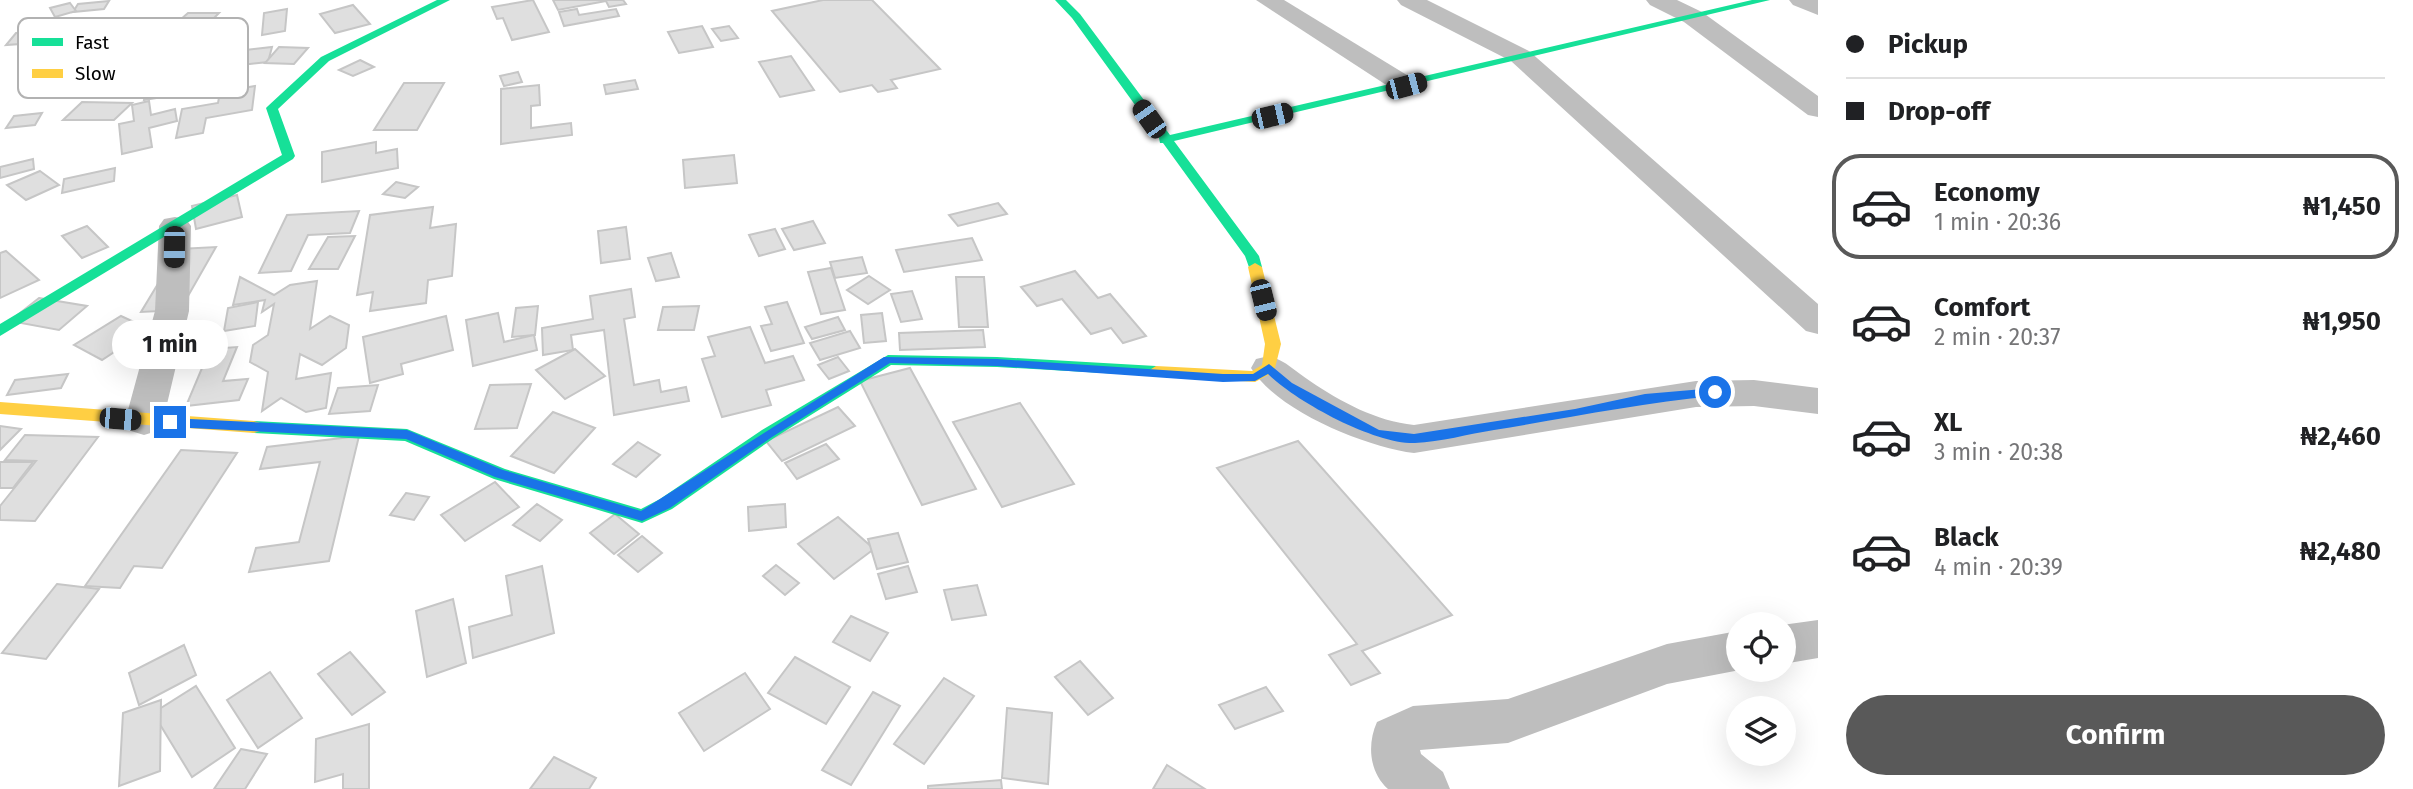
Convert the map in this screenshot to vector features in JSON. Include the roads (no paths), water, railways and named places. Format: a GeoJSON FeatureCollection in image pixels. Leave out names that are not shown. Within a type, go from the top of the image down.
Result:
{"type":"FeatureCollection","features":[{"type":"Feature","properties":{"kind":"street"},"geometry":{"type":"LineString","coordinates":[[0,331],[289,156],[272,108],[325,60],[444,0]]}},
{"type":"Feature","properties":{"kind":"street"},"geometry":{"type":"LineString","coordinates":[[0,408],[144,421],[407,435],[500,474],[642,516],[666,504],[768,434],[888,360],[997,362],[1223,378],[1255,377],[1269,368],[1273,344],[1252,256],[1164,140],[1076,16],[1060,0]]}},
{"type":"Feature","properties":{"kind":"street"},"geometry":{"type":"LineString","coordinates":[[1268,0],[1406,86]]}},
{"type":"Feature","properties":{"kind":"street"},"geometry":{"type":"LineString","coordinates":[[1409,0],[1520,56],[1818,323]]}},
{"type":"Feature","properties":{"kind":"street"},"geometry":{"type":"LineString","coordinates":[[1658,0],[1693,17],[1818,109]]}},
{"type":"Feature","properties":{"kind":"street"},"geometry":{"type":"LineString","coordinates":[[1164,140],[1406,86],[1520,56],[1765,0]]}},
{"type":"Feature","properties":{"kind":"street"},"geometry":{"type":"LineString","coordinates":[[1801,0],[1818,8]]}},
{"type":"Feature","properties":{"kind":"street"},"geometry":{"type":"LineString","coordinates":[[144,421],[172,311],[175,226]]}},
{"type":"Feature","properties":{"kind":"street"},"geometry":{"type":"LineString","coordinates":[[1269,368],[1288,386],[1377,433],[1414,439],[1575,413],[1645,398],[1715,392],[1770,392],[1818,401]]}},
{"type":"Feature","properties":{"kind":"street"},"geometry":{"type":"LineString","coordinates":[[1796,642],[1818,639]]}},
{"type":"Feature","properties":{"kind":"street"},"geometry":{"type":"LineString","coordinates":[[1425,789],[1398,766],[1394,738],[1413,728],[1508,721],[1667,664],[1726,653]]}}]}
